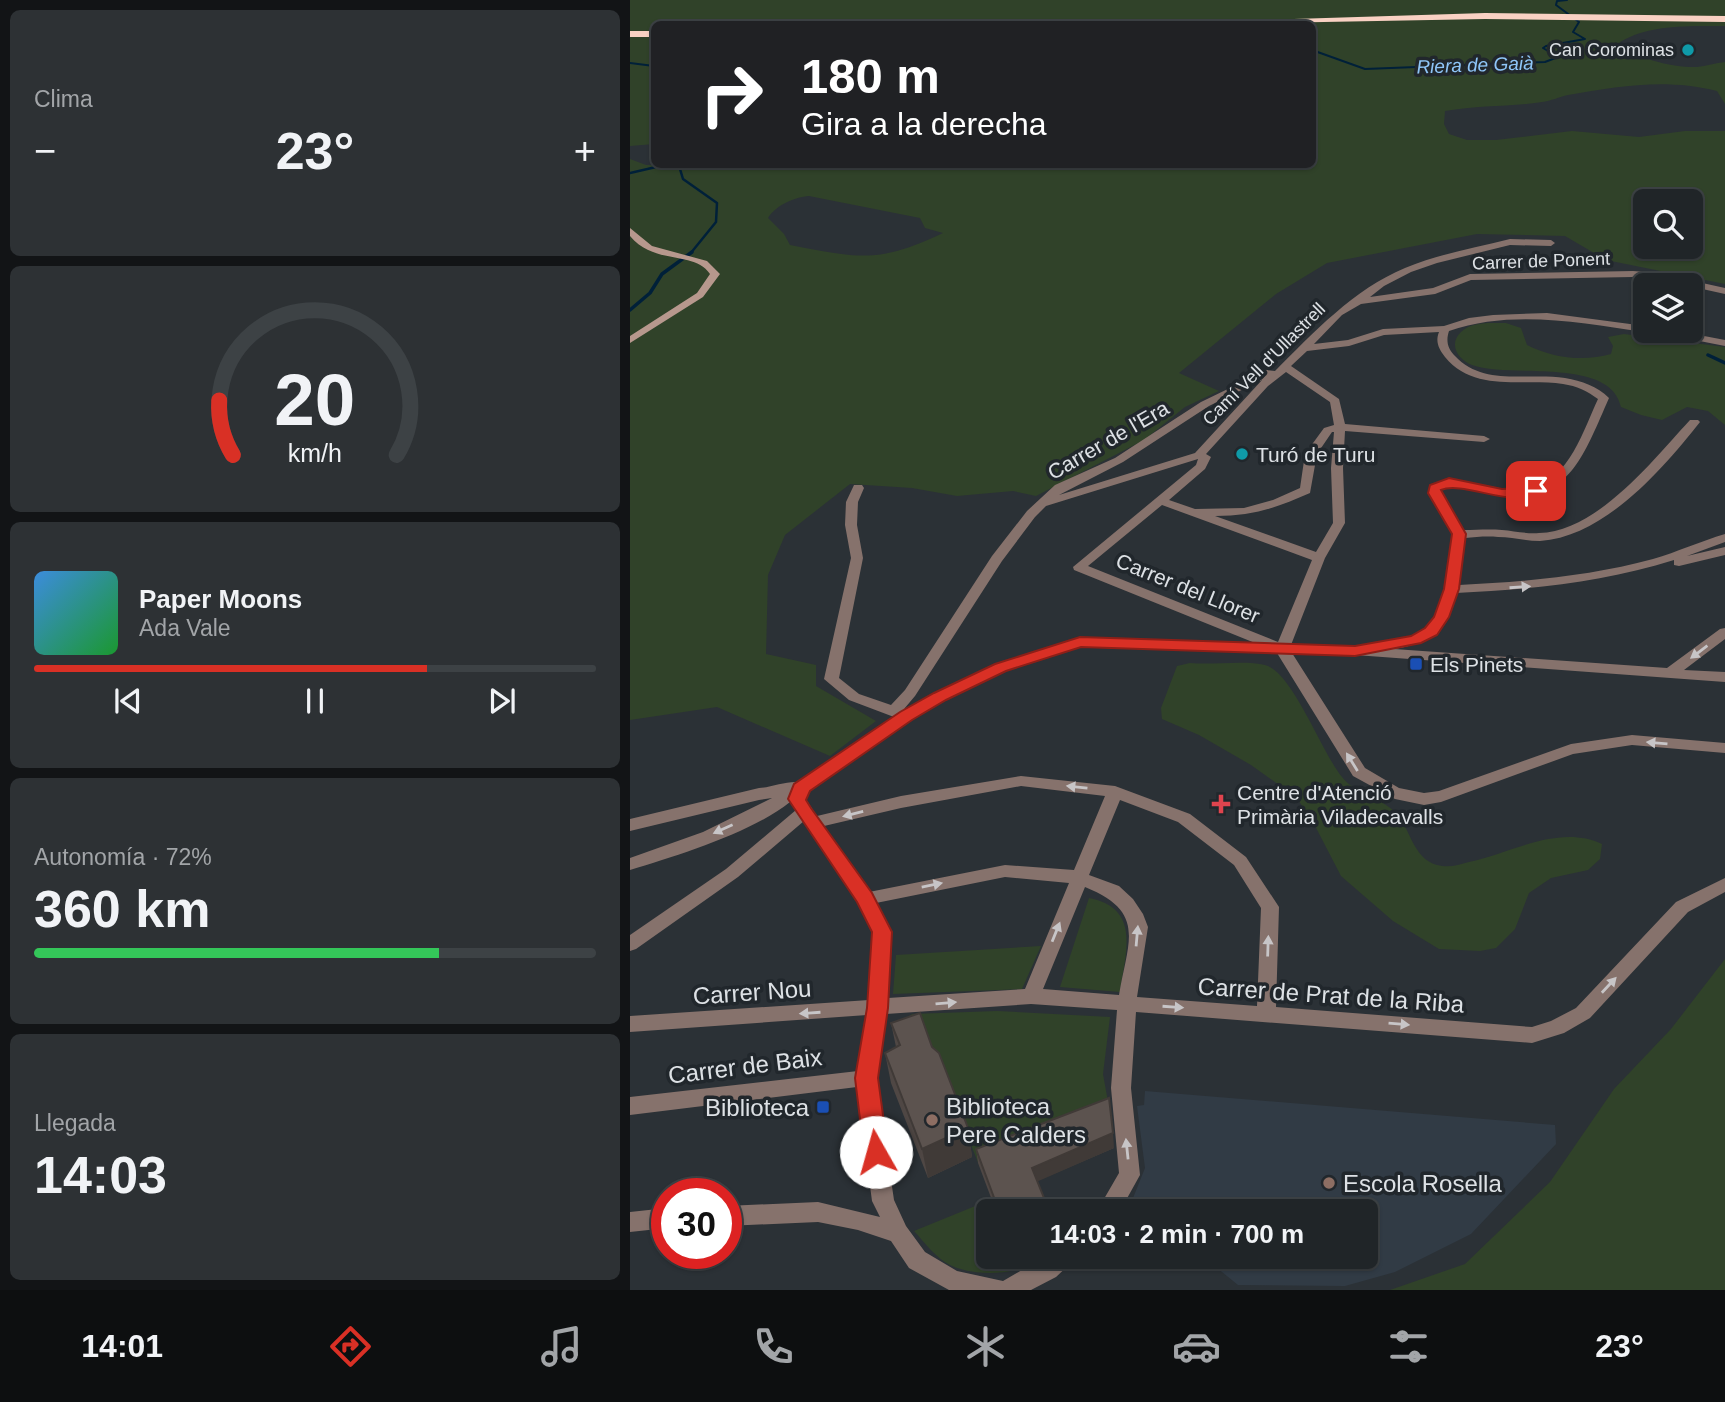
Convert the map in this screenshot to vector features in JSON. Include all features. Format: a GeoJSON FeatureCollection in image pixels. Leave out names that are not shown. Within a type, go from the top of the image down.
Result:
{"type":"FeatureCollection","features":[{"type":"Feature","properties":{"kind":"highway"},"geometry":{"type":"LineString","coordinates":[[1316,24],[1486,18]]}},
{"type":"Feature","properties":{"kind":"highway"},"geometry":{"type":"LineString","coordinates":[[1316,22],[1486,18],[1725,21]]}},
{"type":"Feature","properties":{"kind":"highway"},"geometry":{"type":"LineString","coordinates":[[630,36],[651,36]]}},
{"type":"Feature","properties":{"kind":"street"},"geometry":{"type":"LineString","coordinates":[[630,231],[648,248],[664,255],[697,261],[710,267],[715,274],[700,295],[630,340]]}},
{"type":"Feature","properties":{"kind":"street","name":"Camí Vell d'Ullastrell"},"geometry":{"type":"LineString","coordinates":[[1041,504],[1199,455],[1264,384],[1339,313],[1381,284],[1434,261],[1510,242],[1551,243]]}},
{"type":"Feature","properties":{"kind":"street","name":"Carrer de Ponent"},"geometry":{"type":"LineString","coordinates":[[1359,301],[1435,291],[1470,276],[1633,274],[1657,276],[1725,291]]}},
{"type":"Feature","properties":{"kind":"street"},"geometry":{"type":"LineString","coordinates":[[1304,348],[1349,343],[1382,332],[1445,329],[1469,321],[1493,318],[1546,316],[1633,328]]}},
{"type":"Feature","properties":{"kind":"street"},"geometry":{"type":"LineString","coordinates":[[1355,651],[1415,640],[1431,632],[1441,617],[1451,589],[1459,534],[1434,493],[1438,484],[1449,482],[1513,495],[1546,487],[1579,452],[1604,398],[1594,389],[1566,382],[1483,377],[1460,368],[1441,343],[1441,335],[1445,329]]}},
{"type":"Feature","properties":{"kind":"street"},"geometry":{"type":"LineString","coordinates":[[1703,338],[1725,342]]}},
{"type":"Feature","properties":{"kind":"street"},"geometry":{"type":"LineString","coordinates":[[1282,649],[1319,558],[1339,523],[1337,468],[1340,427],[1335,401],[1284,366]]}},
{"type":"Feature","properties":{"kind":"street","name":"Carrer de l'Era"},"geometry":{"type":"LineString","coordinates":[[900,714],[910,693],[998,559],[1041,504],[1059,488],[1119,460],[1205,404],[1284,366]]}},
{"type":"Feature","properties":{"kind":"street"},"geometry":{"type":"LineString","coordinates":[[1459,534],[1550,536],[1583,524],[1600,515],[1638,485],[1694,422]]}},
{"type":"Feature","properties":{"kind":"street"},"geometry":{"type":"LineString","coordinates":[[1193,513],[1244,512],[1277,503],[1306,490],[1311,454],[1328,430],[1340,427],[1484,439]]}},
{"type":"Feature","properties":{"kind":"street"},"geometry":{"type":"LineString","coordinates":[[1199,455],[1205,457],[1205,462],[1161,501],[1319,558]]}},
{"type":"Feature","properties":{"kind":"street"},"geometry":{"type":"LineString","coordinates":[[858,488],[852,502],[850,525],[857,558],[831,679],[855,697],[900,714]]}},
{"type":"Feature","properties":{"kind":"street","name":"Carrer del Llorer"},"geometry":{"type":"LineString","coordinates":[[1161,501],[1079,567],[1282,649]]}},
{"type":"Feature","properties":{"kind":"street"},"geometry":{"type":"LineString","coordinates":[[1451,589],[1522,587],[1583,580],[1657,561],[1725,538]]}},
{"type":"Feature","properties":{"kind":"street"},"geometry":{"type":"LineString","coordinates":[[1657,561],[1678,563],[1725,551]]}},
{"type":"Feature","properties":{"kind":"street"},"geometry":{"type":"LineString","coordinates":[[1672,671],[1725,632]]}},
{"type":"Feature","properties":{"kind":"street"},"geometry":{"type":"LineString","coordinates":[[630,944],[732,873],[797,802],[900,714],[1001,668],[1080,642],[1355,651],[1571,668],[1672,671],[1725,677]]}},
{"type":"Feature","properties":{"kind":"street"},"geometry":{"type":"LineString","coordinates":[[1282,649],[1359,772],[1395,793],[1424,799],[1441,796],[1571,750],[1632,740],[1725,748]]}},
{"type":"Feature","properties":{"kind":"street"},"geometry":{"type":"LineString","coordinates":[[630,825],[759,794],[797,802],[901,802],[1021,781],[1115,792],[1184,818],[1240,860],[1270,907],[1266,1014]]}},
{"type":"Feature","properties":{"kind":"street"},"geometry":{"type":"LineString","coordinates":[[1031,996],[1115,792]]}},
{"type":"Feature","properties":{"kind":"street"},"geometry":{"type":"LineString","coordinates":[[630,864],[676,850],[763,811],[797,802]]}},
{"type":"Feature","properties":{"kind":"street"},"geometry":{"type":"LineString","coordinates":[[797,802],[865,899],[882,932],[878,1008],[866,1078],[883,1201],[898,1233],[918,1260],[954,1281],[998,1290]]}},
{"type":"Feature","properties":{"kind":"street"},"geometry":{"type":"LineString","coordinates":[[865,899],[1005,871],[1078,877],[1113,891],[1135,914],[1139,927],[1128,1004],[1121,1088],[1130,1175],[1115,1199]]}},
{"type":"Feature","properties":{"kind":"street","name":"Carrer de Prat de la Riba"},"geometry":{"type":"LineString","coordinates":[[878,1008],[1031,996],[1532,1035],[1557,1027],[1583,1013],[1682,907],[1725,884]]}},
{"type":"Feature","properties":{"kind":"street","name":"Carrer Nou"},"geometry":{"type":"LineString","coordinates":[[630,1024],[878,1008]]}},
{"type":"Feature","properties":{"kind":"street","name":"Carrer de Baix"},"geometry":{"type":"LineString","coordinates":[[630,1106],[866,1078]]}},
{"type":"Feature","properties":{"kind":"street"},"geometry":{"type":"LineString","coordinates":[[742,1215],[818,1212],[858,1220],[898,1233]]}},
{"type":"Feature","properties":{"kind":"street"},"geometry":{"type":"LineString","coordinates":[[630,1222],[651,1220]]}},
{"type":"Feature","properties":{"kind":"street"},"geometry":{"type":"LineString","coordinates":[[1008,1290],[1048,1269]]}},
{"type":"Feature","properties":{"kind":"shaded area","name":"Escola Rosella"},"geometry":{"type":"Polygon","coordinates":[[[1145,1091],[1555,1125],[1556,1144],[1471,1234],[1395,1272],[1345,1286],[1238,1285],[1218,1269],[1378,1269],[1378,1199],[1134,1199],[1145,1168],[1137,1106],[1144,1105],[1145,1091]]]}},
{"type":"Feature","properties":{"kind":"green space"},"geometry":{"type":"Polygon","coordinates":[[[630,0],[1725,0],[1725,26],[1657,29],[1620,42],[1644,58],[1667,64],[1697,67],[1725,62],[1725,104],[1717,91],[1698,87],[1661,84],[1624,86],[1542,102],[1445,111],[1444,124],[1449,134],[1467,140],[1496,140],[1572,131],[1639,137],[1685,131],[1725,131],[1725,284],[1703,280],[1703,273],[1670,273],[1606,260],[1565,236],[1477,234],[1327,263],[1276,294],[1179,373],[1219,391],[1185,407],[1144,440],[1036,496],[1013,491],[957,496],[912,488],[850,484],[785,535],[768,575],[766,654],[816,665],[816,686],[876,721],[830,756],[717,707],[630,720],[630,159],[651,165],[651,168],[1316,168],[1316,21],[651,21],[651,144],[630,146],[630,0]],[[809,196],[786,202],[768,218],[784,234],[790,245],[851,255],[868,256],[901,250],[943,233],[925,228],[920,218],[809,196]]]}},
{"type":"Feature","properties":{"kind":"green space"},"geometry":{"type":"Polygon","coordinates":[[[1506,323],[1521,328],[1527,345],[1568,357],[1590,358],[1611,354],[1613,346],[1608,337],[1624,334],[1633,335],[1633,343],[1694,343],[1725,347],[1725,425],[1708,411],[1687,407],[1662,420],[1641,415],[1621,407],[1613,391],[1598,381],[1579,375],[1489,369],[1467,363],[1456,351],[1455,342],[1461,332],[1477,324],[1506,323]]]}},
{"type":"Feature","properties":{"kind":"green space"},"geometry":{"type":"Polygon","coordinates":[[[1190,663],[1258,664],[1275,671],[1296,697],[1334,766],[1347,783],[1395,812],[1422,856],[1437,865],[1453,866],[1535,842],[1569,837],[1602,844],[1600,859],[1588,870],[1551,878],[1529,893],[1515,929],[1496,948],[1480,951],[1439,949],[1393,921],[1341,876],[1312,820],[1296,797],[1251,765],[1199,735],[1162,719],[1161,708],[1177,666],[1190,663]]]}},
{"type":"Feature","properties":{"kind":"green space"},"geometry":{"type":"Polygon","coordinates":[[[1089,898],[1106,903],[1117,911],[1123,922],[1127,947],[1120,992],[1060,987],[1089,898]]]}},
{"type":"Feature","properties":{"kind":"green space"},"geometry":{"type":"Polygon","coordinates":[[[1041,946],[1022,989],[893,994],[896,955],[1041,946]]]}},
{"type":"Feature","properties":{"kind":"green space"},"geometry":{"type":"Polygon","coordinates":[[[1725,959],[1725,1290],[1390,1290],[1465,1264],[1550,1182],[1614,1089],[1671,1029],[1725,959]]]}},
{"type":"Feature","properties":{"kind":"green space"},"geometry":{"type":"Polygon","coordinates":[[[997,1011],[1110,1017],[1103,1074],[1110,1113],[980,1167],[945,1082],[901,1022],[912,1014],[997,1011]]]}},
{"type":"Feature","properties":{"kind":"green space"},"geometry":{"type":"Polygon","coordinates":[[[976,1206],[976,1269],[1020,1269],[986,1273],[961,1269],[945,1262],[914,1231],[976,1206]]]}},
{"type":"Feature","properties":{"kind":"building","name":"Biblioteca Pere Calders"},"geometry":{"type":"Polygon","coordinates":[[[920,1013],[932,1047],[939,1053],[968,1128],[922,1149],[885,1053],[900,1045],[891,1023],[920,1013]]]}},
{"type":"Feature","properties":{"kind":"building"},"geometry":{"type":"Polygon","coordinates":[[[1109,1098],[1113,1133],[1032,1168],[1044,1199],[995,1199],[976,1149],[1109,1098]]]}},
{"type":"Feature","properties":{"kind":"waterway","name":"Riera de Gaià"},"geometry":{"type":"LineString","coordinates":[[1316,51],[1365,69],[1545,62],[1558,57],[1543,48],[1546,46],[1585,39],[1573,32],[1579,22],[1556,5],[1557,1],[1567,0]]}},
{"type":"Feature","properties":{"kind":"waterway","name":"Riera de Gaià"},"geometry":{"type":"LineString","coordinates":[[630,63],[651,66]]}},
{"type":"Feature","properties":{"kind":"waterway"},"geometry":{"type":"LineString","coordinates":[[630,173],[652,168]]}},
{"type":"Feature","properties":{"kind":"waterway"},"geometry":{"type":"LineString","coordinates":[[681,168],[683,179],[717,203],[716,222],[691,253]]}},
{"type":"Feature","properties":{"kind":"waterway"},"geometry":{"type":"LineString","coordinates":[[630,310],[650,293],[662,274],[691,253]]}},
{"type":"Feature","properties":{"kind":"waterway"},"geometry":{"type":"LineString","coordinates":[[1708,355],[1725,363]]}},
{"type":"Feature","properties":{"kind":"place","name":"Can Corominas"},"geometry":{"type":"Point","coordinates":[1688,50]}},
{"type":"Feature","properties":{"kind":"place","name":"Turó de Turu"},"geometry":{"type":"Point","coordinates":[1242,454]}},
{"type":"Feature","properties":{"kind":"place","name":"Els Pinets"},"geometry":{"type":"Point","coordinates":[1416,664]}},
{"type":"Feature","properties":{"kind":"place","name":"Centre d'Atenció Primària Viladecavalls"},"geometry":{"type":"Point","coordinates":[1221,804]}},
{"type":"Feature","properties":{"kind":"place","name":"Biblioteca"},"geometry":{"type":"Point","coordinates":[823,1107]}},
{"type":"Feature","properties":{"kind":"place","name":"Biblioteca Pere Calders"},"geometry":{"type":"Point","coordinates":[932,1120]}},
{"type":"Feature","properties":{"kind":"place","name":"Escola Rosella"},"geometry":{"type":"Point","coordinates":[1329,1183]}},
{"type":"Feature","properties":{"kind":"route"},"geometry":{"type":"LineString","coordinates":[[876,1152],[866,1078],[878,1008],[882,932],[865,899],[804,812],[797,799],[802,793],[801,788],[940,696],[1001,668],[1080,642],[1355,651],[1415,640],[1437,626],[1451,589],[1459,534],[1434,493],[1438,484],[1449,482],[1513,495],[1536,491]]}}]}
